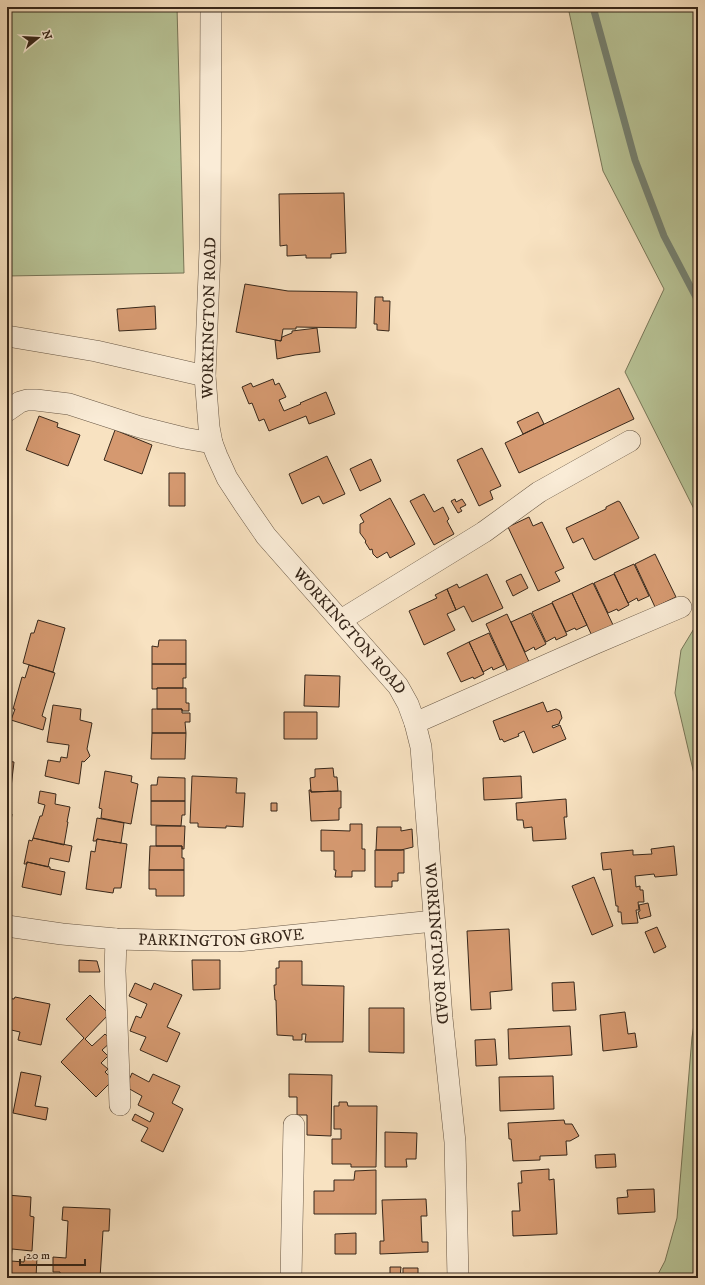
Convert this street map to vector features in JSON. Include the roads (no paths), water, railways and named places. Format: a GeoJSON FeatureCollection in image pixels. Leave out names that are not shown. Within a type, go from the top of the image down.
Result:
{"type":"FeatureCollection","features":[{"type":"Feature","properties":{"kind":"street","name":"WORKINGTON ROAD"},"geometry":{"type":"LineString","coordinates":[[211,7],[210,248],[205,376],[209,427],[212,443],[227,478],[266,536],[398,686],[408,704],[415,723],[420,747],[442,1018],[454,1142],[458,1278]]}},
{"type":"Feature","properties":{"kind":"street"},"geometry":{"type":"LineString","coordinates":[[7,336],[96,351],[205,376]]}},
{"type":"Feature","properties":{"kind":"street"},"geometry":{"type":"LineString","coordinates":[[7,411],[20,402],[27,400],[69,404],[140,427],[212,443]]}},
{"type":"Feature","properties":{"kind":"street"},"geometry":{"type":"LineString","coordinates":[[341,620],[484,532],[539,492],[630,441]]}},
{"type":"Feature","properties":{"kind":"street"},"geometry":{"type":"LineString","coordinates":[[415,723],[681,607]]}},
{"type":"Feature","properties":{"kind":"street","name":"PARKINGTON GROVE"},"geometry":{"type":"LineString","coordinates":[[7,926],[62,934],[116,939],[237,941],[434,921]]}},
{"type":"Feature","properties":{"kind":"street"},"geometry":{"type":"LineString","coordinates":[[116,939],[115,972],[120,1105]]}},
{"type":"Feature","properties":{"kind":"street"},"geometry":{"type":"LineString","coordinates":[[291,1278],[294,1126]]}},
{"type":"Feature","properties":{"kind":"waterway"},"geometry":{"type":"LineString","coordinates":[[593,7],[635,160],[664,236],[698,301]]}}]}
